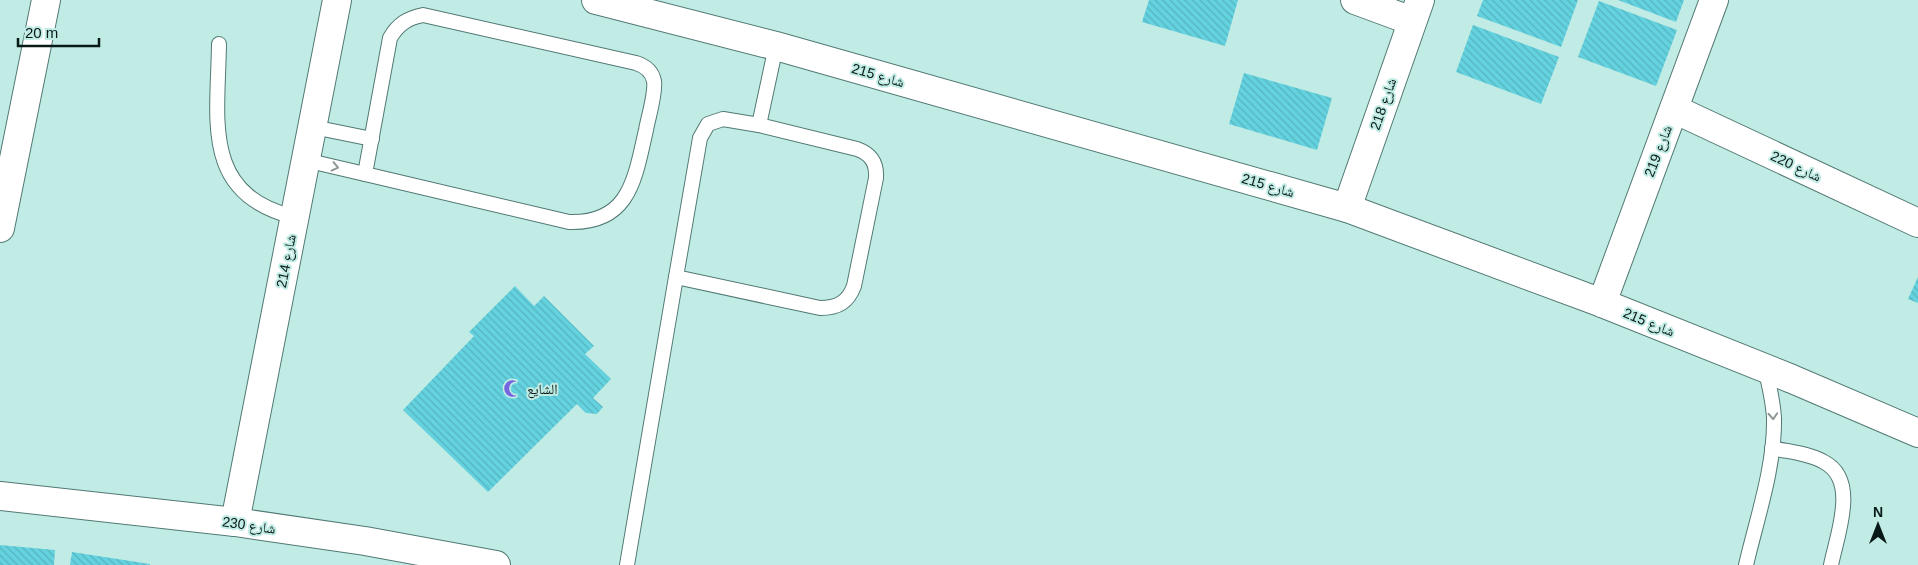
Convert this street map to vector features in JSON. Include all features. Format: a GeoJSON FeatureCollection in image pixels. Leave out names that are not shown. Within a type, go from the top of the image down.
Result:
{"type":"FeatureCollection","features":[{"type":"Feature","properties":{"kind":"street"},"geometry":{"type":"LineString","coordinates":[[1,216],[46,0]]}},
{"type":"Feature","properties":{"kind":"street","name":"شارع 214"},"geometry":{"type":"LineString","coordinates":[[235,522],[337,0]]}},
{"type":"Feature","properties":{"kind":"street","name":"شارع 215"},"geometry":{"type":"LineString","coordinates":[[596,0],[776,46],[1347,208],[1602,303],[1765,368],[1918,433]]}},
{"type":"Feature","properties":{"kind":"street"},"geometry":{"type":"LineString","coordinates":[[1356,0],[1416,11]]}},
{"type":"Feature","properties":{"kind":"street","name":"شارع 219"},"geometry":{"type":"LineString","coordinates":[[1602,303],[1714,0]]}},
{"type":"Feature","properties":{"kind":"street","name":"شارع 218"},"geometry":{"type":"LineString","coordinates":[[1347,208],[1416,11]]}},
{"type":"Feature","properties":{"kind":"street","name":"شارع 220"},"geometry":{"type":"LineString","coordinates":[[1674,109],[1918,223]]}},
{"type":"Feature","properties":{"kind":"street","name":"شارع 230"},"geometry":{"type":"LineString","coordinates":[[0,496],[235,522],[496,565]]}},
{"type":"Feature","properties":{"kind":"lane"},"geometry":{"type":"LineString","coordinates":[[305,160],[569,222],[583,223],[609,214],[620,205],[634,182],[654,80],[647,68],[636,63],[432,16],[415,17],[400,24],[390,38],[365,174]]}},
{"type":"Feature","properties":{"kind":"lane"},"geometry":{"type":"LineString","coordinates":[[219,44],[218,133],[220,153],[228,172],[240,189],[256,202],[274,212],[294,217]]}},
{"type":"Feature","properties":{"kind":"lane"},"geometry":{"type":"LineString","coordinates":[[759,125],[776,46]]}},
{"type":"Feature","properties":{"kind":"lane"},"geometry":{"type":"LineString","coordinates":[[627,565],[676,277],[703,131],[708,124],[722,118],[857,149],[870,156],[874,162],[876,178],[866,234],[854,286],[850,296],[842,304],[831,308],[820,308],[676,277]]}},
{"type":"Feature","properties":{"kind":"lane"},"geometry":{"type":"LineString","coordinates":[[312,127],[372,139]]}},
{"type":"Feature","properties":{"kind":"lane"},"geometry":{"type":"LineString","coordinates":[[1746,565],[1772,448],[1774,416],[1765,368]]}},
{"type":"Feature","properties":{"kind":"lane"},"geometry":{"type":"LineString","coordinates":[[1772,448],[1817,458],[1826,462],[1840,476],[1844,495],[1831,565]]}},
{"type":"Feature","properties":{"kind":"building"},"geometry":{"type":"Polygon","coordinates":[[[1149,0],[1238,0],[1225,46],[1142,22],[1149,0]]]}},
{"type":"Feature","properties":{"kind":"building"},"geometry":{"type":"Polygon","coordinates":[[[1483,0],[1578,0],[1561,47],[1477,16],[1483,0]]]}},
{"type":"Feature","properties":{"kind":"building"},"geometry":{"type":"Polygon","coordinates":[[[1618,0],[1684,0],[1676,22],[1618,0]]]}},
{"type":"Feature","properties":{"kind":"building"},"geometry":{"type":"Polygon","coordinates":[[[1599,1],[1677,30],[1656,86],[1578,57],[1599,1]]]}},
{"type":"Feature","properties":{"kind":"building"},"geometry":{"type":"Polygon","coordinates":[[[1473,25],[1559,57],[1541,104],[1456,72],[1473,25]]]}},
{"type":"Feature","properties":{"kind":"building"},"geometry":{"type":"Polygon","coordinates":[[[1244,73],[1332,98],[1317,150],[1229,124],[1244,73]]]}},
{"type":"Feature","properties":{"kind":"building"},"geometry":{"type":"Polygon","coordinates":[[[1918,277],[1918,303],[1908,299],[1918,277]]]}},
{"type":"Feature","properties":{"kind":"building","name":"الشايع"},"geometry":{"type":"Polygon","coordinates":[[[515,286],[534,306],[544,296],[594,346],[585,354],[611,379],[593,398],[603,407],[597,414],[586,413],[577,404],[488,492],[403,410],[474,336],[469,332],[515,286]]]}},
{"type":"Feature","properties":{"kind":"building"},"geometry":{"type":"Polygon","coordinates":[[[0,545],[55,550],[54,565],[0,565],[0,545]]]}},
{"type":"Feature","properties":{"kind":"building"},"geometry":{"type":"Polygon","coordinates":[[[72,552],[150,564],[150,565],[70,565],[72,552]]]}},
{"type":"Feature","properties":{"kind":"place","name":"الشايع"},"geometry":{"type":"Point","coordinates":[513,389]}}]}
